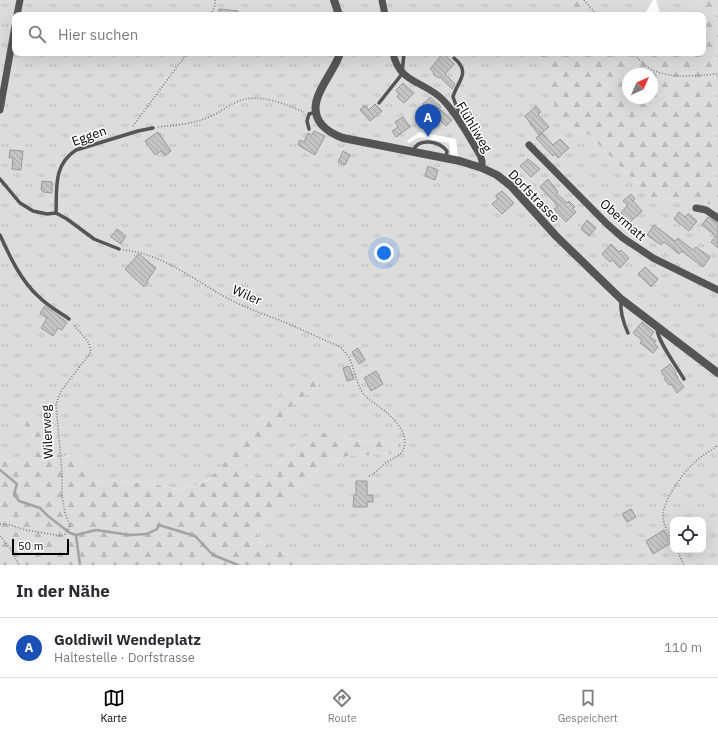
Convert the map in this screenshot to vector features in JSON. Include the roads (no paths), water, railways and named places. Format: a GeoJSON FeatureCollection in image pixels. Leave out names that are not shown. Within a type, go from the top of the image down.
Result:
{"type":"FeatureCollection","features":[{"type":"Feature","properties":{"kind":"street"},"geometry":{"type":"LineString","coordinates":[[18,12],[20,0]]}},
{"type":"Feature","properties":{"kind":"street"},"geometry":{"type":"LineString","coordinates":[[334,0],[338,12]]}},
{"type":"Feature","properties":{"kind":"street"},"geometry":{"type":"LineString","coordinates":[[382,0],[384,12]]}},
{"type":"Feature","properties":{"kind":"street"},"geometry":{"type":"LineString","coordinates":[[0,110],[12,43]]}},
{"type":"Feature","properties":{"kind":"street"},"geometry":{"type":"LineString","coordinates":[[312,113],[319,93],[335,66],[339,56]]}},
{"type":"Feature","properties":{"kind":"street"},"geometry":{"type":"LineString","coordinates":[[393,56],[395,64],[402,74]]}},
{"type":"Feature","properties":{"kind":"street","name":"Flühliweg"},"geometry":{"type":"LineString","coordinates":[[402,74],[439,96],[459,119],[480,155],[482,168]]}},
{"type":"Feature","properties":{"kind":"street","name":"Dorfstrasse"},"geometry":{"type":"LineString","coordinates":[[312,113],[323,127],[337,136],[446,159],[482,168],[497,175],[511,186],[556,236],[620,299],[718,373]]}},
{"type":"Feature","properties":{"kind":"street","name":"Obermatt"},"geometry":{"type":"LineString","coordinates":[[529,145],[607,224],[623,238],[653,258],[718,290]]}},
{"type":"Feature","properties":{"kind":"street"},"geometry":{"type":"LineString","coordinates":[[696,208],[706,210],[718,218]]}},
{"type":"Feature","properties":{"kind":"lane"},"geometry":{"type":"LineString","coordinates":[[378,103],[402,74],[404,56]]}},
{"type":"Feature","properties":{"kind":"lane"},"geometry":{"type":"LineString","coordinates":[[454,58],[460,62],[463,70],[461,80],[453,97],[460,113],[459,119]]}},
{"type":"Feature","properties":{"kind":"lane"},"geometry":{"type":"LineString","coordinates":[[309,129],[307,120],[312,113]]}},
{"type":"Feature","properties":{"kind":"lane","name":"Eggen"},"geometry":{"type":"LineString","coordinates":[[56,213],[57,179],[61,164],[68,155],[76,150],[130,133],[152,128]]}},
{"type":"Feature","properties":{"kind":"lane"},"geometry":{"type":"LineString","coordinates":[[413,152],[417,144],[424,142],[442,147],[447,151],[446,159]]}},
{"type":"Feature","properties":{"kind":"lane"},"geometry":{"type":"LineString","coordinates":[[0,179],[20,203],[33,211],[47,214],[56,213],[67,219],[94,239],[119,249]]}},
{"type":"Feature","properties":{"kind":"lane"},"geometry":{"type":"LineString","coordinates":[[0,235],[11,260],[31,289],[48,305],[69,319]]}},
{"type":"Feature","properties":{"kind":"lane"},"geometry":{"type":"LineString","coordinates":[[620,299],[620,308],[628,333]]}},
{"type":"Feature","properties":{"kind":"lane"},"geometry":{"type":"LineString","coordinates":[[657,328],[663,343],[684,378]]}},
{"type":"Feature","properties":{"kind":"waterway"},"geometry":{"type":"LineString","coordinates":[[0,470],[17,484],[14,494],[19,501],[40,508],[70,533],[76,535],[96,530],[130,535],[147,534],[157,529],[159,525],[195,536],[213,555],[238,565]]}},
{"type":"Feature","properties":{"kind":"waterway"},"geometry":{"type":"LineString","coordinates":[[76,535],[80,565]]}},
{"type":"Feature","properties":{"kind":"place","name":"Goldiwil Wendeplatz"},"geometry":{"type":"Point","coordinates":[428,137]}}]}
